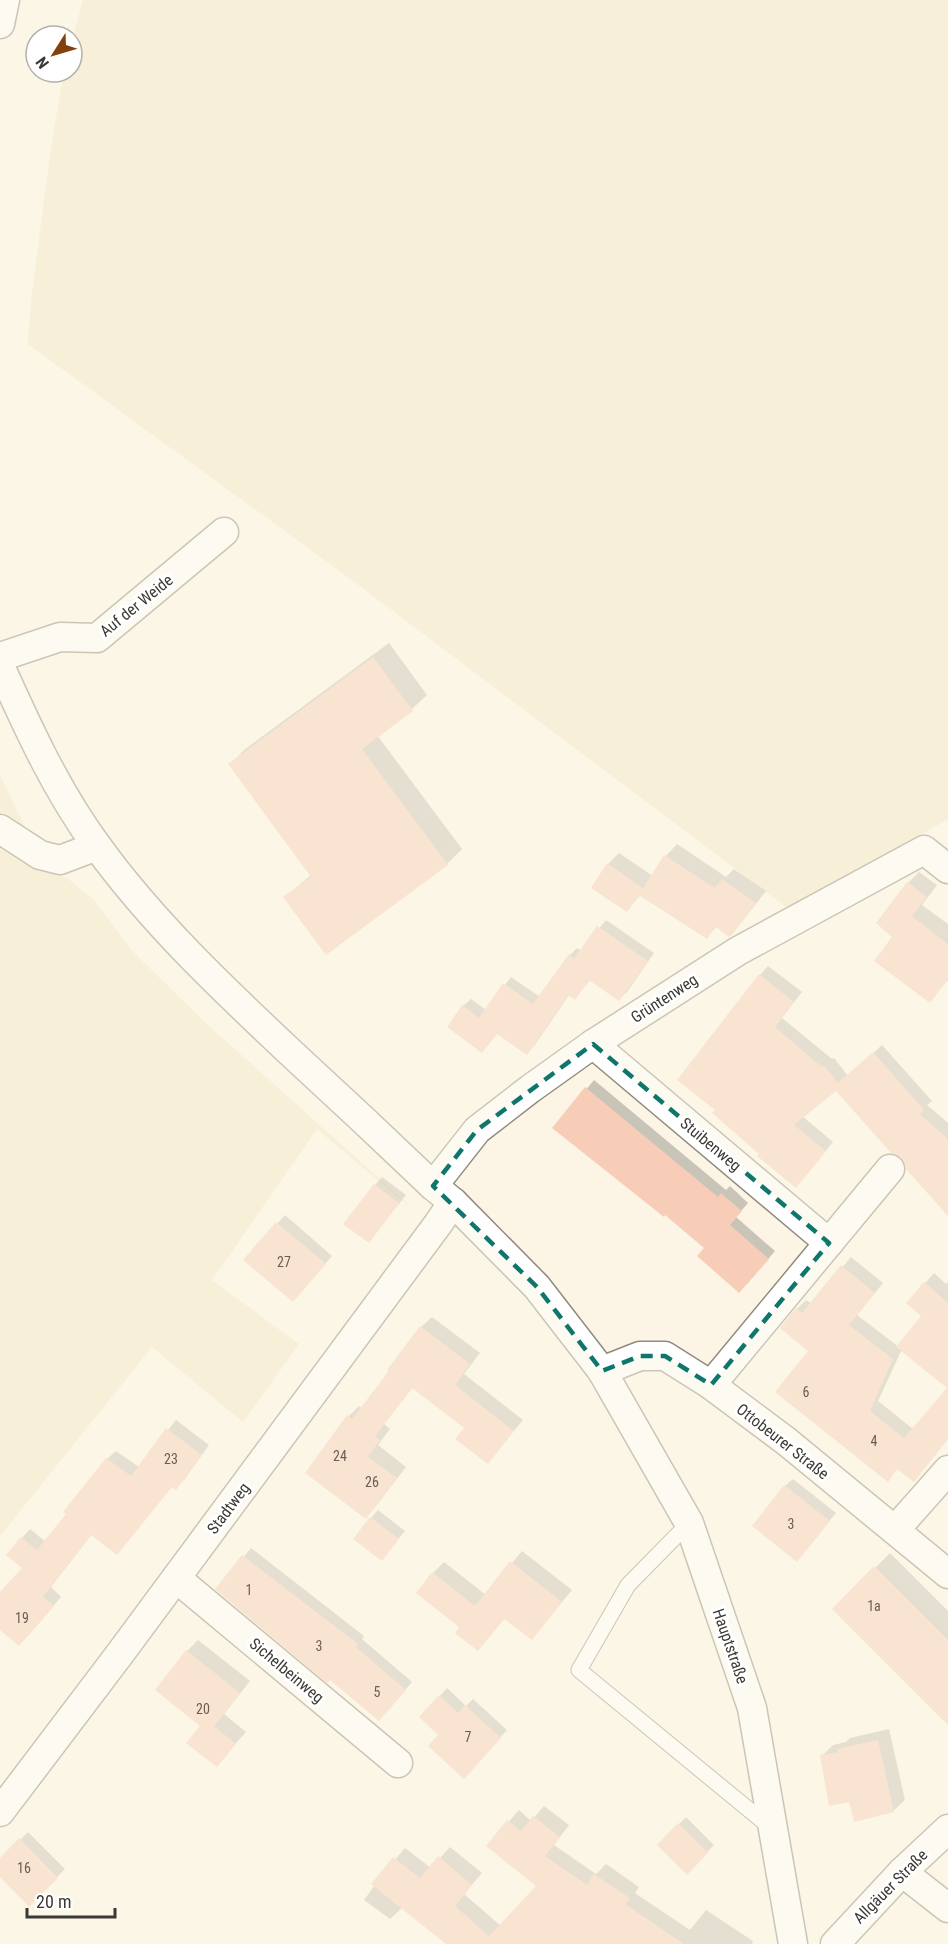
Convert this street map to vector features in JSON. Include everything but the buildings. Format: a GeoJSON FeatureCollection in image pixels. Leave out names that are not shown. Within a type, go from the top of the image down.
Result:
{"type":"FeatureCollection","features":[{"type":"Feature","properties":{"kind":"street"},"geometry":{"type":"LineString","coordinates":[[0,24],[5,0]]}},
{"type":"Feature","properties":{"kind":"street","name":"Auf der Weide"},"geometry":{"type":"LineString","coordinates":[[0,657],[60,637],[97,638],[224,532]]}},
{"type":"Feature","properties":{"kind":"street","name":"Hauptstraße"},"geometry":{"type":"LineString","coordinates":[[0,666],[54,780],[97,846],[164,927],[232,998],[443,1194],[537,1287],[602,1371],[689,1523],[752,1708],[794,1944]]}},
{"type":"Feature","properties":{"kind":"street"},"geometry":{"type":"LineString","coordinates":[[0,829],[40,855],[60,860],[97,846]]}},
{"type":"Feature","properties":{"kind":"street","name":"Grüntenweg"},"geometry":{"type":"LineString","coordinates":[[443,1194],[477,1130],[593,1044],[738,951],[924,850],[948,869]]}},
{"type":"Feature","properties":{"kind":"street","name":"Stuibenweg"},"geometry":{"type":"LineString","coordinates":[[593,1044],[829,1243]]}},
{"type":"Feature","properties":{"kind":"street"},"geometry":{"type":"LineString","coordinates":[[711,1385],[890,1169]]}},
{"type":"Feature","properties":{"kind":"street","name":"Stadtweg"},"geometry":{"type":"LineString","coordinates":[[0,1812],[438,1224],[443,1194]]}},
{"type":"Feature","properties":{"kind":"street","name":"Ottobeurer Straße"},"geometry":{"type":"LineString","coordinates":[[602,1371],[640,1356],[665,1356],[711,1385],[786,1441],[948,1574]]}},
{"type":"Feature","properties":{"kind":"street"},"geometry":{"type":"LineString","coordinates":[[895,1530],[948,1470]]}},
{"type":"Feature","properties":{"kind":"street","name":"Sichelbeinweg"},"geometry":{"type":"LineString","coordinates":[[176,1578],[398,1763]]}},
{"type":"Feature","properties":{"kind":"street","name":"Allgäuer Straße"},"geometry":{"type":"LineString","coordinates":[[835,1944],[902,1872],[948,1829]]}},
{"type":"Feature","properties":{"kind":"street"},"geometry":{"type":"LineString","coordinates":[[902,1872],[948,1908]]}},
{"type":"Feature","properties":{"kind":"lane"},"geometry":{"type":"LineString","coordinates":[[689,1523],[628,1585],[579,1670],[774,1830]]}},
{"type":"Feature","properties":{"kind":"highlighted area"},"geometry":{"type":"Polygon","coordinates":[[[593,1044],[829,1243],[711,1385],[665,1356],[640,1356],[602,1371],[537,1287],[433,1186],[477,1130],[593,1044]]]}},
{"type":"Feature","properties":{"kind":"shaded area"},"geometry":{"type":"Polygon","coordinates":[[[83,0],[948,0],[948,819],[790,910],[352,580],[28,344],[31,301],[51,148],[62,84],[84,84],[84,24],[77,24],[83,0]]]}},
{"type":"Feature","properties":{"kind":"shaded area"},"geometry":{"type":"Polygon","coordinates":[[[0,775],[26,830],[0,819],[0,775]]]}},
{"type":"Feature","properties":{"kind":"shaded area"},"geometry":{"type":"Polygon","coordinates":[[[0,841],[36,865],[67,878],[93,899],[133,952],[208,1025],[422,1217],[317,1129],[212,1280],[299,1344],[243,1422],[152,1347],[0,1536],[0,841]]]}}]}
